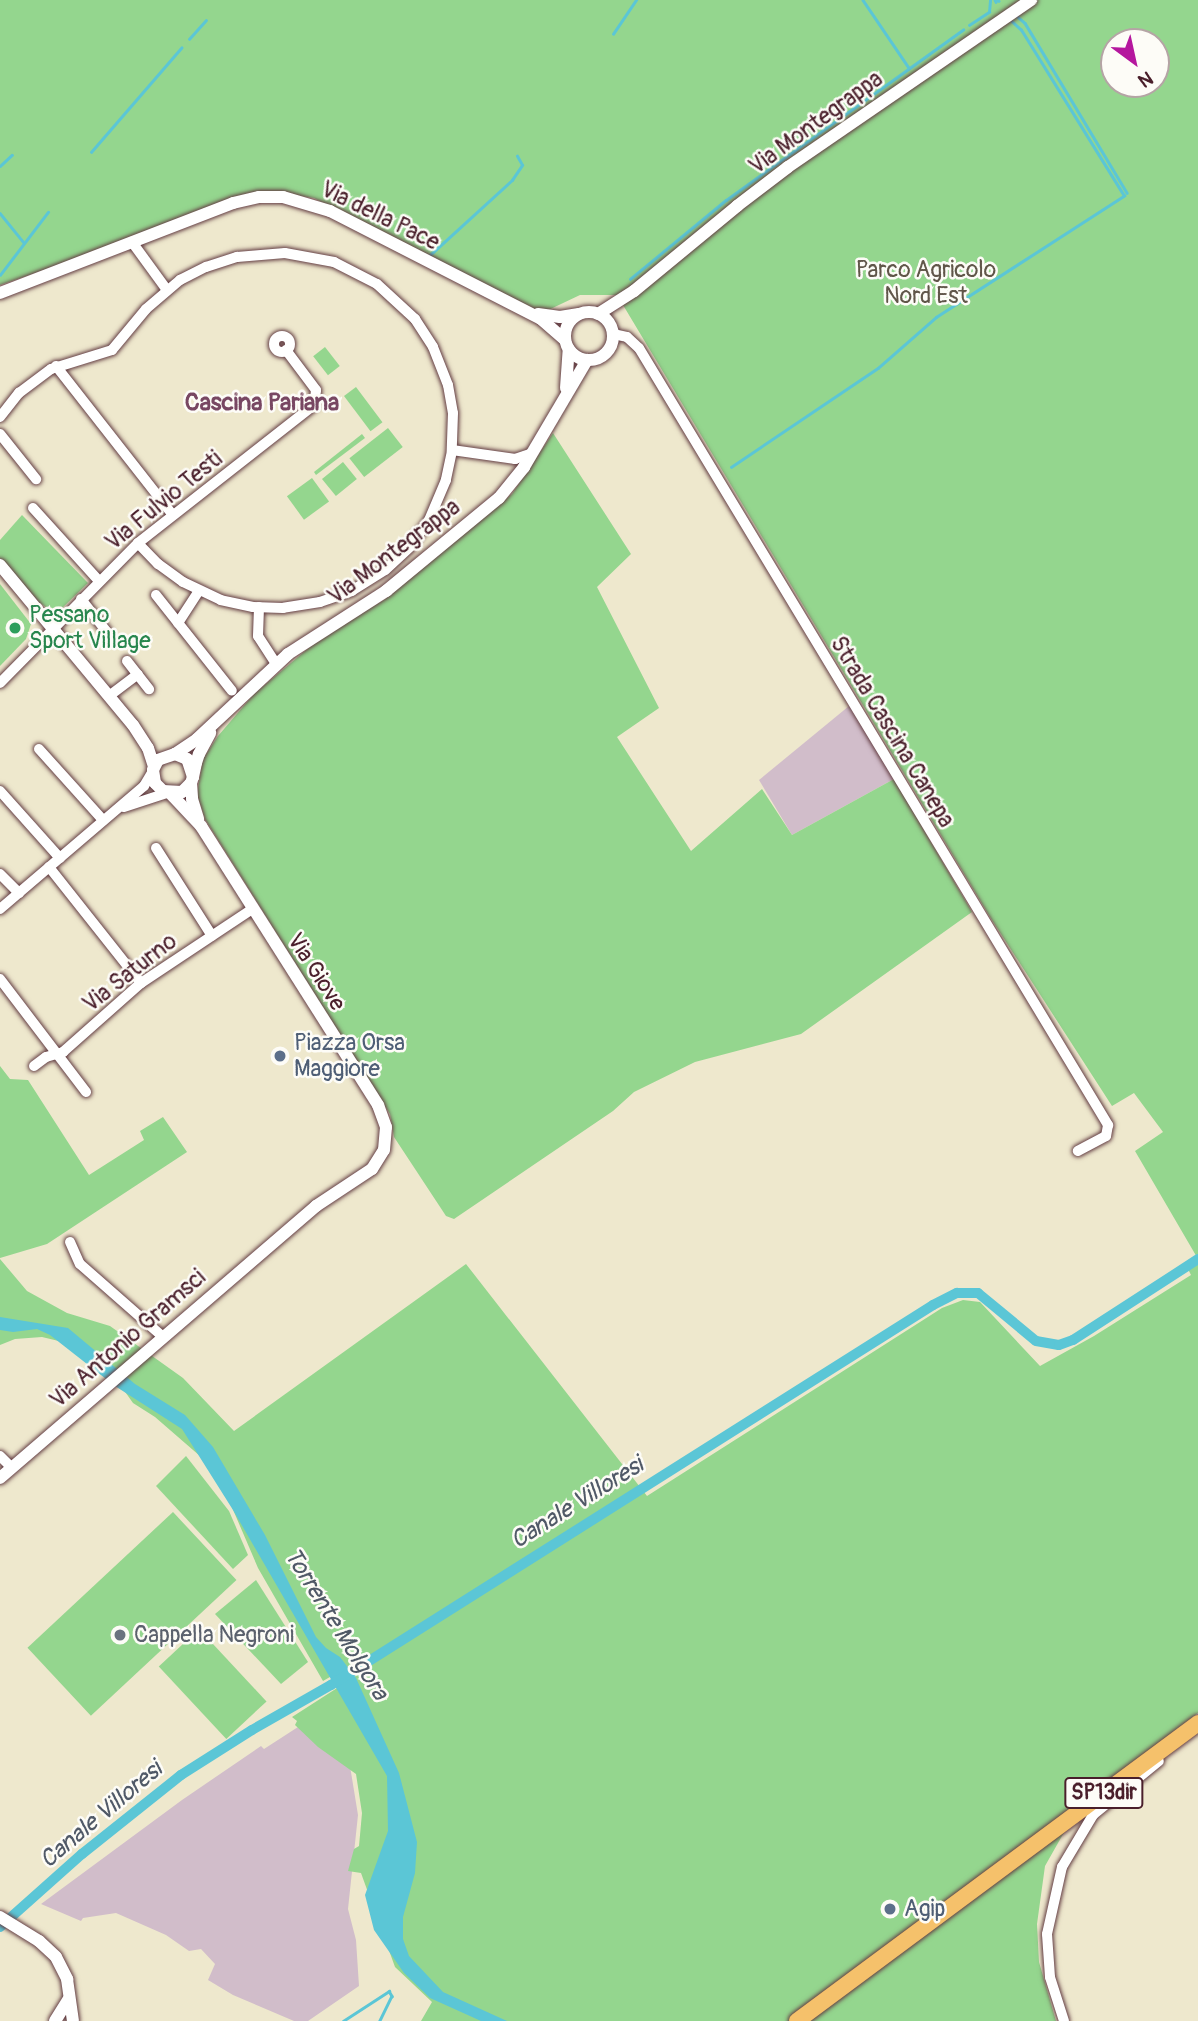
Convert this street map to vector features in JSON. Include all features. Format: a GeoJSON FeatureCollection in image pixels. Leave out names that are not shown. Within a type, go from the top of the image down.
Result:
{"type":"FeatureCollection","features":[{"type":"Feature","properties":{"kind":"main road","name":"SP13dir"},"geometry":{"type":"LineString","coordinates":[[797,2021],[1193,1727]]}},
{"type":"Feature","properties":{"kind":"street","name":"Via Montegrappa"},"geometry":{"type":"LineString","coordinates":[[598,314],[634,291],[726,214],[788,167],[1031,0]]}},
{"type":"Feature","properties":{"kind":"street","name":"Via della Pace"},"geometry":{"type":"LineString","coordinates":[[0,293],[233,203],[259,197],[290,198],[330,211],[524,311],[548,324],[567,344]]}},
{"type":"Feature","properties":{"kind":"street"},"geometry":{"type":"LineString","coordinates":[[132,243],[167,290]]}},
{"type":"Feature","properties":{"kind":"street"},"geometry":{"type":"LineString","coordinates":[[0,416],[19,393],[56,366],[112,349],[146,309],[167,290],[206,267],[261,253],[314,256],[360,274],[401,303],[433,347],[450,392],[452,450],[446,480],[434,511],[411,546],[391,565],[364,584],[332,598],[298,607],[259,607],[221,600],[199,591],[163,568],[138,543]]}},
{"type":"Feature","properties":{"kind":"street","name":"Via Montegrappa"},"geometry":{"type":"LineString","coordinates":[[612,330],[634,291]]}},
{"type":"Feature","properties":{"kind":"street","name":"Via della Pace"},"geometry":{"type":"LineString","coordinates":[[524,311],[560,317],[579,314]]}},
{"type":"Feature","properties":{"kind":"street"},"geometry":{"type":"LineString","coordinates":[[579,314],[598,314],[612,330],[606,352],[587,360],[567,344],[569,323],[579,314]]}},
{"type":"Feature","properties":{"kind":"street","name":"Strada Cascina Canepa"},"geometry":{"type":"LineString","coordinates":[[612,330],[627,337],[639,348],[1108,1125],[1106,1136],[1078,1151]]}},
{"type":"Feature","properties":{"kind":"street","name":"Via Montegrappa"},"geometry":{"type":"LineString","coordinates":[[566,392],[567,344]]}},
{"type":"Feature","properties":{"kind":"street","name":"Via Fulvio Testi"},"geometry":{"type":"LineString","coordinates":[[0,683],[138,543],[314,405],[316,390],[286,350]]}},
{"type":"Feature","properties":{"kind":"street","name":"Via Montegrappa"},"geometry":{"type":"LineString","coordinates":[[172,754],[193,743],[276,664],[316,634],[386,591],[503,494],[532,453],[587,360]]}},
{"type":"Feature","properties":{"kind":"street"},"geometry":{"type":"LineString","coordinates":[[56,366],[173,515]]}},
{"type":"Feature","properties":{"kind":"street"},"geometry":{"type":"LineString","coordinates":[[0,434],[36,479]]}},
{"type":"Feature","properties":{"kind":"street"},"geometry":{"type":"LineString","coordinates":[[452,450],[515,459],[532,453]]}},
{"type":"Feature","properties":{"kind":"street"},"geometry":{"type":"LineString","coordinates":[[33,508],[99,581]]}},
{"type":"Feature","properties":{"kind":"street"},"geometry":{"type":"LineString","coordinates":[[0,565],[133,725],[148,748],[155,783],[169,793]]}},
{"type":"Feature","properties":{"kind":"street"},"geometry":{"type":"LineString","coordinates":[[178,623],[199,591]]}},
{"type":"Feature","properties":{"kind":"street"},"geometry":{"type":"LineString","coordinates":[[156,595],[232,691]]}},
{"type":"Feature","properties":{"kind":"street"},"geometry":{"type":"LineString","coordinates":[[81,599],[107,632]]}},
{"type":"Feature","properties":{"kind":"street"},"geometry":{"type":"LineString","coordinates":[[259,607],[258,636],[276,664]]}},
{"type":"Feature","properties":{"kind":"street"},"geometry":{"type":"LineString","coordinates":[[127,661],[149,689]]}},
{"type":"Feature","properties":{"kind":"street"},"geometry":{"type":"LineString","coordinates":[[109,696],[138,674]]}},
{"type":"Feature","properties":{"kind":"street","name":"Via Montegrappa"},"geometry":{"type":"LineString","coordinates":[[192,780],[201,749],[217,720]]}},
{"type":"Feature","properties":{"kind":"street"},"geometry":{"type":"LineString","coordinates":[[107,817],[169,793],[182,792],[192,780],[191,764],[172,754],[133,725]]}},
{"type":"Feature","properties":{"kind":"street"},"geometry":{"type":"LineString","coordinates":[[39,749],[107,817]]}},
{"type":"Feature","properties":{"kind":"street"},"geometry":{"type":"LineString","coordinates":[[0,909],[144,786],[154,769],[172,754]]}},
{"type":"Feature","properties":{"kind":"street","name":"Via Giove"},"geometry":{"type":"LineString","coordinates":[[192,780],[192,799],[201,826],[251,909],[381,1109],[386,1126],[385,1143]]}},
{"type":"Feature","properties":{"kind":"street"},"geometry":{"type":"LineString","coordinates":[[0,791],[60,858]]}},
{"type":"Feature","properties":{"kind":"street","name":"Via Giove"},"geometry":{"type":"LineString","coordinates":[[169,793],[201,826]]}},
{"type":"Feature","properties":{"kind":"street"},"geometry":{"type":"LineString","coordinates":[[156,848],[212,936]]}},
{"type":"Feature","properties":{"kind":"street"},"geometry":{"type":"LineString","coordinates":[[49,867],[141,983]]}},
{"type":"Feature","properties":{"kind":"street"},"geometry":{"type":"LineString","coordinates":[[0,874],[19,894]]}},
{"type":"Feature","properties":{"kind":"street","name":"Via Saturno"},"geometry":{"type":"LineString","coordinates":[[34,1066],[46,1057],[60,1054],[141,983],[251,909]]}},
{"type":"Feature","properties":{"kind":"street"},"geometry":{"type":"LineString","coordinates":[[0,979],[60,1054],[86,1092]]}},
{"type":"Feature","properties":{"kind":"street","name":"Via Antonio Gramsci"},"geometry":{"type":"LineString","coordinates":[[0,1478],[316,1206],[370,1171],[379,1160],[385,1143]]}},
{"type":"Feature","properties":{"kind":"street"},"geometry":{"type":"LineString","coordinates":[[70,1242],[80,1264],[163,1337]]}},
{"type":"Feature","properties":{"kind":"street"},"geometry":{"type":"LineString","coordinates":[[1,1457],[12,1468]]}},
{"type":"Feature","properties":{"kind":"street"},"geometry":{"type":"LineString","coordinates":[[1064,2021],[1050,1977],[1047,1934],[1062,1867],[1093,1815],[1176,1749],[1193,1727]]}},
{"type":"Feature","properties":{"kind":"street"},"geometry":{"type":"LineString","coordinates":[[6,1920],[56,1957],[67,1979],[73,2021]]}},
{"type":"Feature","properties":{"kind":"street"},"geometry":{"type":"LineString","coordinates":[[55,2021],[68,2000]]}},
{"type":"Feature","properties":{"kind":"shaded area"},"geometry":{"type":"Polygon","coordinates":[[[849,706],[894,779],[792,835],[759,780],[849,706]]]}},
{"type":"Feature","properties":{"kind":"shaded area"},"geometry":{"type":"Polygon","coordinates":[[[298,1727],[350,1766],[358,1815],[348,1909],[356,1940],[359,1986],[308,2021],[294,2021],[233,1995],[208,1980],[215,1964],[201,1949],[189,1951],[166,1935],[116,1913],[83,1918],[81,1921],[41,1904],[182,1800],[261,1746],[264,1749],[298,1727]]]}},
{"type":"Feature","properties":{"kind":"green space","name":"Parco Agricolo Nord Est"},"geometry":{"type":"Polygon","coordinates":[[[0,0],[1198,0],[1198,1259],[1135,1151],[1163,1132],[1134,1093],[1112,1106],[990,917],[617,295],[580,295],[542,313],[507,300],[314,198],[267,191],[233,197],[120,244],[0,285],[0,0]]]}},
{"type":"Feature","properties":{"kind":"green space"},"geometry":{"type":"Polygon","coordinates":[[[325,347],[340,366],[328,375],[313,356],[325,347]]]}},
{"type":"Feature","properties":{"kind":"green space"},"geometry":{"type":"Polygon","coordinates":[[[356,387],[382,422],[371,431],[344,396],[356,387]]]}},
{"type":"Feature","properties":{"kind":"green space"},"geometry":{"type":"Polygon","coordinates":[[[388,428],[403,447],[364,477],[349,458],[388,428]]]}},
{"type":"Feature","properties":{"kind":"green space"},"geometry":{"type":"Polygon","coordinates":[[[553,433],[631,554],[597,587],[659,708],[617,737],[691,851],[762,789],[792,835],[894,779],[972,912],[801,1034],[695,1062],[634,1092],[613,1111],[454,1219],[446,1216],[394,1137],[390,1114],[205,819],[197,794],[203,759],[218,736],[254,694],[323,636],[384,600],[512,494],[553,433]]]}},
{"type":"Feature","properties":{"kind":"green space"},"geometry":{"type":"Polygon","coordinates":[[[362,434],[365,438],[316,475],[314,472],[362,434]]]}},
{"type":"Feature","properties":{"kind":"green space"},"geometry":{"type":"Polygon","coordinates":[[[343,462],[357,479],[336,496],[322,479],[343,462]]]}},
{"type":"Feature","properties":{"kind":"green space"},"geometry":{"type":"Polygon","coordinates":[[[312,478],[329,501],[304,520],[287,496],[312,478]]]}},
{"type":"Feature","properties":{"kind":"green space"},"geometry":{"type":"Polygon","coordinates":[[[22,515],[88,583],[56,614],[40,603],[0,558],[0,540],[22,515]]]}},
{"type":"Feature","properties":{"kind":"green space","name":"Pessano Sport Village"},"geometry":{"type":"Polygon","coordinates":[[[0,584],[31,624],[26,639],[0,666],[0,584]]]}},
{"type":"Feature","properties":{"kind":"green space"},"geometry":{"type":"Polygon","coordinates":[[[0,1066],[10,1079],[28,1080],[89,1175],[144,1140],[140,1131],[163,1117],[187,1152],[47,1244],[0,1258],[0,1066]]]}},
{"type":"Feature","properties":{"kind":"green space"},"geometry":{"type":"Polygon","coordinates":[[[0,1259],[27,1291],[67,1313],[110,1326],[183,1378],[234,1431],[466,1264],[647,1496],[942,1308],[963,1300],[980,1302],[1040,1366],[1094,1336],[1191,1275],[1187,1267],[1198,1260],[1198,1713],[1125,1768],[1075,1813],[1045,1866],[1037,1924],[1039,1962],[1056,2021],[421,2021],[432,2002],[395,1967],[361,1873],[348,1871],[354,1849],[359,1846],[362,1813],[356,1774],[318,1747],[295,1725],[297,1721],[292,1717],[362,1672],[354,1663],[323,1681],[258,1568],[222,1484],[208,1463],[155,1417],[133,1403],[106,1365],[67,1343],[42,1337],[15,1339],[0,1345],[0,1259]]]}},
{"type":"Feature","properties":{"kind":"green space"},"geometry":{"type":"Polygon","coordinates":[[[186,1456],[229,1511],[248,1555],[233,1569],[156,1486],[186,1456]]]}},
{"type":"Feature","properties":{"kind":"green space"},"geometry":{"type":"Polygon","coordinates":[[[173,1512],[236,1580],[91,1716],[27,1648],[173,1512]]]}},
{"type":"Feature","properties":{"kind":"green space"},"geometry":{"type":"Polygon","coordinates":[[[256,1580],[308,1662],[281,1684],[215,1614],[256,1580]]]}},
{"type":"Feature","properties":{"kind":"green space"},"geometry":{"type":"Polygon","coordinates":[[[199,1629],[267,1701],[226,1739],[159,1667],[199,1629]]]}},
{"type":"Feature","properties":{"kind":"water","name":"Torrente Molgora"},"geometry":{"type":"Polygon","coordinates":[[[0,1317],[68,1328],[135,1384],[185,1415],[213,1447],[265,1535],[316,1637],[340,1657],[356,1678],[399,1773],[417,1842],[415,1873],[403,1917],[403,1939],[409,1956],[443,1992],[507,2021],[481,2021],[430,1998],[404,1973],[374,1930],[365,1895],[388,1831],[387,1776],[233,1510],[182,1429],[115,1386],[50,1335],[37,1329],[13,1332],[0,1330],[0,1317]]]}},
{"type":"Feature","properties":{"kind":"waterway"},"geometry":{"type":"LineString","coordinates":[[613,34],[636,0]]}},
{"type":"Feature","properties":{"kind":"waterway"},"geometry":{"type":"LineString","coordinates":[[863,0],[909,68]]}},
{"type":"Feature","properties":{"kind":"waterway"},"geometry":{"type":"LineString","coordinates":[[969,25],[989,12],[990,0]]}},
{"type":"Feature","properties":{"kind":"waterway"},"geometry":{"type":"LineString","coordinates":[[1018,17],[1025,23],[1127,193]]}},
{"type":"Feature","properties":{"kind":"waterway"},"geometry":{"type":"LineString","coordinates":[[189,39],[206,20]]}},
{"type":"Feature","properties":{"kind":"waterway"},"geometry":{"type":"LineString","coordinates":[[731,467],[878,368],[936,317],[1124,196],[1021,30],[1012,22]]}},
{"type":"Feature","properties":{"kind":"waterway"},"geometry":{"type":"LineString","coordinates":[[630,279],[726,200],[963,30]]}},
{"type":"Feature","properties":{"kind":"waterway"},"geometry":{"type":"LineString","coordinates":[[91,152],[181,48]]}},
{"type":"Feature","properties":{"kind":"waterway"},"geometry":{"type":"LineString","coordinates":[[0,166],[12,155]]}},
{"type":"Feature","properties":{"kind":"waterway"},"geometry":{"type":"LineString","coordinates":[[430,255],[512,180],[522,165],[517,156]]}},
{"type":"Feature","properties":{"kind":"waterway"},"geometry":{"type":"LineString","coordinates":[[0,275],[48,212]]}},
{"type":"Feature","properties":{"kind":"waterway"},"geometry":{"type":"LineString","coordinates":[[0,213],[24,243]]}},
{"type":"Feature","properties":{"kind":"waterway","name":"Canale Villoresi"},"geometry":{"type":"LineString","coordinates":[[0,1927],[82,1854],[181,1775],[331,1685],[933,1305],[957,1293],[978,1293],[1036,1341],[1059,1345],[1073,1340],[1198,1259]]}},
{"type":"Feature","properties":{"kind":"waterway"},"geometry":{"type":"LineString","coordinates":[[343,2021],[389,1991],[392,1996],[380,2021]]}},
{"type":"Feature","properties":{"kind":"place","name":"Pessano Sport Village"},"geometry":{"type":"Point","coordinates":[15,628]}},
{"type":"Feature","properties":{"kind":"place","name":"Piazza Orsa Maggiore"},"geometry":{"type":"Point","coordinates":[280,1056]}},
{"type":"Feature","properties":{"kind":"place","name":"Cappella Negroni"},"geometry":{"type":"Point","coordinates":[120,1635]}},
{"type":"Feature","properties":{"kind":"place","name":"Agip"},"geometry":{"type":"Point","coordinates":[890,1909]}},
{"type":"Feature","properties":{"kind":"district","name":"Cascina Pariana"},"geometry":{"type":"Point","coordinates":[262,403]}}]}
